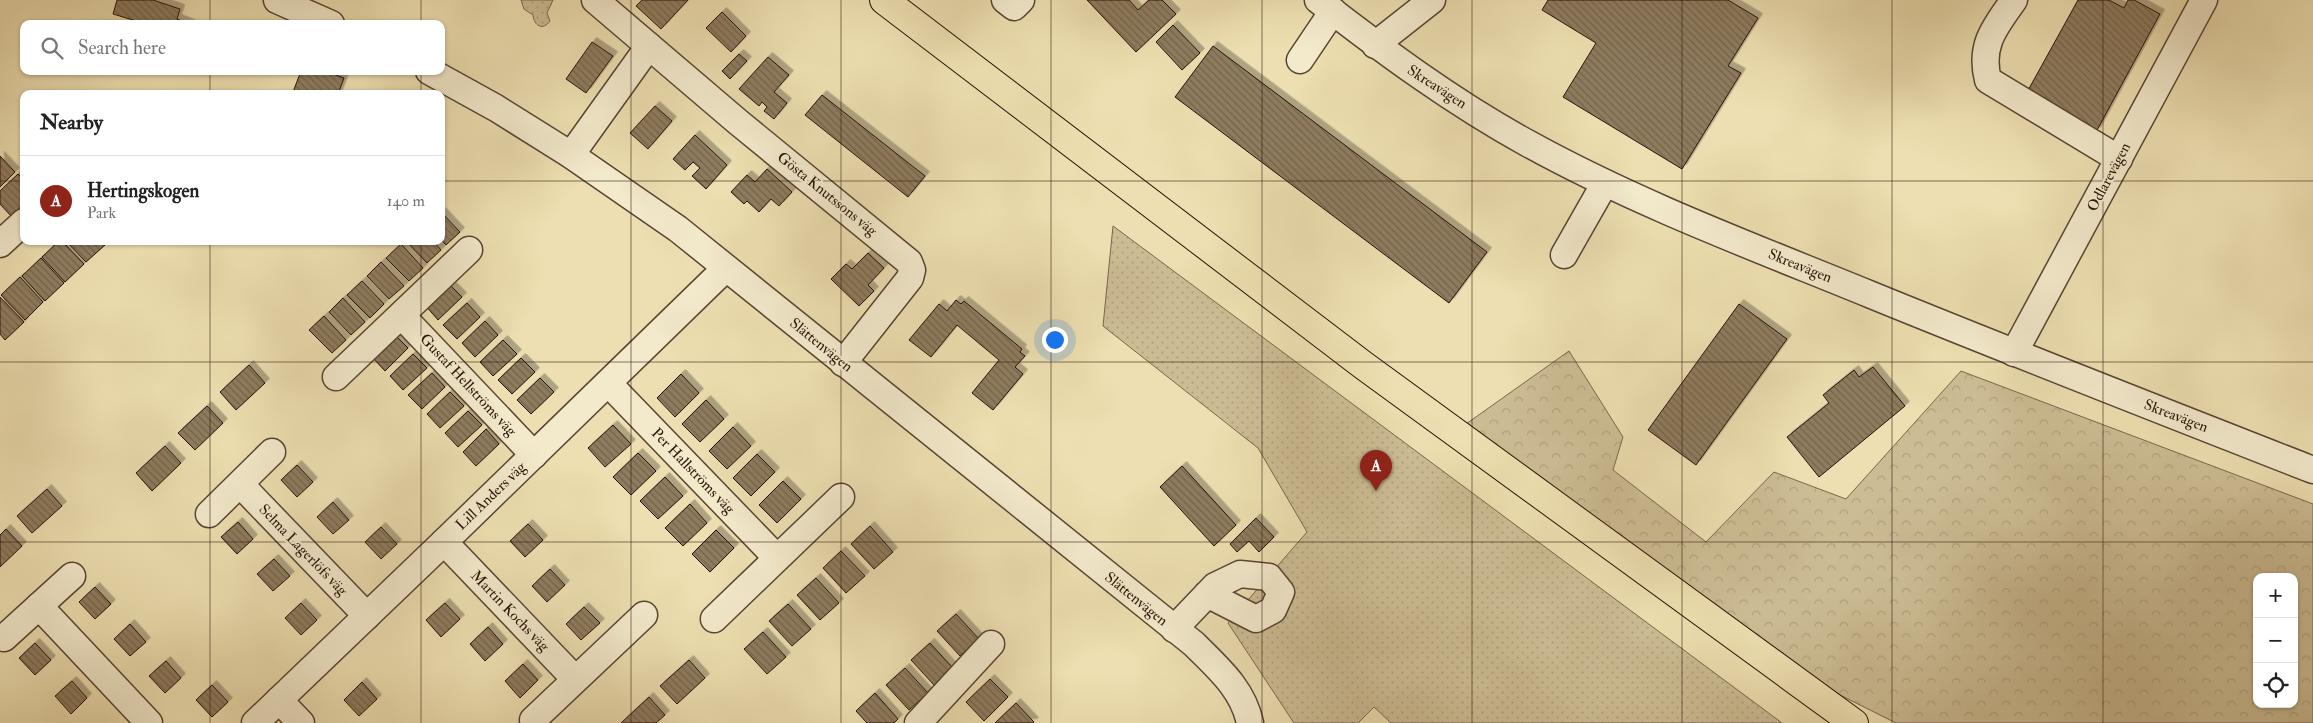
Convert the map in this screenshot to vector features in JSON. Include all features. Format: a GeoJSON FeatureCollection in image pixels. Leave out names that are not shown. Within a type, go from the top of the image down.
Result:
{"type":"FeatureCollection","features":[{"type":"Feature","properties":{"kind":"main road"},"geometry":{"type":"LineString","coordinates":[[884,0],[1363,366],[1854,723]]}},
{"type":"Feature","properties":{"kind":"street"},"geometry":{"type":"LineString","coordinates":[[277,0],[322,20]]}},
{"type":"Feature","properties":{"kind":"street","name":"Gösta Knutssons väg"},"geometry":{"type":"LineString","coordinates":[[596,0],[738,122],[909,262],[912,270],[910,278],[843,362]]}},
{"type":"Feature","properties":{"kind":"street"},"geometry":{"type":"LineString","coordinates":[[1005,0],[1014,7],[1021,0]]}},
{"type":"Feature","properties":{"kind":"street"},"geometry":{"type":"LineString","coordinates":[[1375,45],[1432,0]]}},
{"type":"Feature","properties":{"kind":"street"},"geometry":{"type":"LineString","coordinates":[[2014,0],[1995,27],[1988,42],[1984,62],[1988,80],[2119,159]]}},
{"type":"Feature","properties":{"kind":"street","name":"Odlarevägen"},"geometry":{"type":"LineString","coordinates":[[2014,353],[2119,159],[2196,3]]}},
{"type":"Feature","properties":{"kind":"street"},"geometry":{"type":"LineString","coordinates":[[1300,60],[1325,6]]}},
{"type":"Feature","properties":{"kind":"street","name":"Skreavägen"},"geometry":{"type":"LineString","coordinates":[[1325,6],[1375,45],[1440,90],[1528,143],[1605,183],[1668,212],[2014,353],[2313,470]]}},
{"type":"Feature","properties":{"kind":"street"},"geometry":{"type":"LineString","coordinates":[[571,155],[649,46]]}},
{"type":"Feature","properties":{"kind":"street","name":"Slättenvägen"},"geometry":{"type":"LineString","coordinates":[[436,75],[496,108],[571,155],[678,229],[1184,637],[1231,681],[1247,706],[1250,723]]}},
{"type":"Feature","properties":{"kind":"street"},"geometry":{"type":"LineString","coordinates":[[1564,255],[1605,183]]}},
{"type":"Feature","properties":{"kind":"street"},"geometry":{"type":"LineString","coordinates":[[336,377],[469,250]]}},
{"type":"Feature","properties":{"kind":"street","name":"Lill Anders väg"},"geometry":{"type":"LineString","coordinates":[[255,723],[726,268]]}},
{"type":"Feature","properties":{"kind":"street","name":"Gustaf Hellströms väg"},"geometry":{"type":"LineString","coordinates":[[402,316],[534,455]]}},
{"type":"Feature","properties":{"kind":"street","name":"Per Hallströms väg"},"geometry":{"type":"LineString","coordinates":[[608,383],[778,558]]}},
{"type":"Feature","properties":{"kind":"street"},"geometry":{"type":"LineString","coordinates":[[209,514],[272,452]]}},
{"type":"Feature","properties":{"kind":"street","name":"Selma Lagerlöfs väg"},"geometry":{"type":"LineString","coordinates":[[240,484],[367,616]]}},
{"type":"Feature","properties":{"kind":"street"},"geometry":{"type":"LineString","coordinates":[[714,619],[841,497]]}},
{"type":"Feature","properties":{"kind":"street","name":"Martin Kochs väg"},"geometry":{"type":"LineString","coordinates":[[444,542],[575,679]]}},
{"type":"Feature","properties":{"kind":"street"},"geometry":{"type":"LineString","coordinates":[[4,638],[72,576]]}},
{"type":"Feature","properties":{"kind":"street"},"geometry":{"type":"LineString","coordinates":[[1184,637],[1207,594]]}},
{"type":"Feature","properties":{"kind":"street"},"geometry":{"type":"LineString","coordinates":[[40,606],[149,723]]}},
{"type":"Feature","properties":{"kind":"street"},"geometry":{"type":"LineString","coordinates":[[533,720],[644,615]]}},
{"type":"Feature","properties":{"kind":"street"},"geometry":{"type":"LineString","coordinates":[[931,719],[990,644]]}},
{"type":"Feature","properties":{"kind":"street"},"geometry":{"type":"LineString","coordinates":[[279,700],[301,723]]}},
{"type":"Feature","properties":{"kind":"green space"},"geometry":{"type":"Polygon","coordinates":[[[521,0],[553,0],[547,13],[550,21],[545,26],[539,26],[535,22],[533,15],[524,9],[521,0]]]}},
{"type":"Feature","properties":{"kind":"green space"},"geometry":{"type":"Polygon","coordinates":[[[1113,226],[1782,723],[1391,723],[1374,707],[1358,723],[1294,723],[1228,623],[1307,532],[1258,448],[1103,326],[1113,226]]]}},
{"type":"Feature","properties":{"kind":"green space"},"geometry":{"type":"Polygon","coordinates":[[[1569,351],[1623,437],[1613,470],[1706,542],[1774,472],[1846,499],[1961,371],[2313,504],[2313,723],[1896,723],[1840,695],[1466,424],[1569,351]]]}},
{"type":"Feature","properties":{"kind":"building"},"geometry":{"type":"Polygon","coordinates":[[[117,0],[153,0],[180,9],[177,19],[180,20],[133,20],[113,14],[117,0]]]}},
{"type":"Feature","properties":{"kind":"building"},"geometry":{"type":"Polygon","coordinates":[[[642,0],[688,0],[661,29],[636,6],[642,0]]]}},
{"type":"Feature","properties":{"kind":"building"},"geometry":{"type":"Polygon","coordinates":[[[1087,0],[1129,0],[1138,10],[1149,0],[1162,0],[1176,14],[1136,52],[1087,0]]]}},
{"type":"Feature","properties":{"kind":"building"},"geometry":{"type":"Polygon","coordinates":[[[1548,0],[1728,0],[1758,18],[1728,66],[1741,73],[1682,169],[1563,97],[1596,43],[1542,10],[1548,0]]]}},
{"type":"Feature","properties":{"kind":"building"},"geometry":{"type":"Polygon","coordinates":[[[2078,0],[2109,0],[2124,8],[2128,0],[2134,0],[2160,14],[2096,132],[2026,94],[2078,0]]]}},
{"type":"Feature","properties":{"kind":"building"},"geometry":{"type":"Polygon","coordinates":[[[722,12],[746,36],[731,52],[706,28],[722,12]]]}},
{"type":"Feature","properties":{"kind":"building"},"geometry":{"type":"Polygon","coordinates":[[[1173,25],[1200,53],[1182,70],[1156,42],[1173,25]]]}},
{"type":"Feature","properties":{"kind":"building"},"geometry":{"type":"Polygon","coordinates":[[[592,42],[613,56],[586,93],[566,79],[592,42]]]}},
{"type":"Feature","properties":{"kind":"building"},"geometry":{"type":"Polygon","coordinates":[[[1213,46],[1487,252],[1449,303],[1175,97],[1213,46]]]}},
{"type":"Feature","properties":{"kind":"building"},"geometry":{"type":"Polygon","coordinates":[[[739,54],[747,61],[730,79],[722,71],[739,54]]]}},
{"type":"Feature","properties":{"kind":"building"},"geometry":{"type":"Polygon","coordinates":[[[768,57],[789,75],[774,92],[787,103],[774,119],[764,111],[767,107],[762,102],[759,106],[739,89],[768,57]]]}},
{"type":"Feature","properties":{"kind":"building"},"geometry":{"type":"Polygon","coordinates":[[[299,75],[336,75],[344,78],[340,90],[294,90],[299,75]]]}},
{"type":"Feature","properties":{"kind":"building"},"geometry":{"type":"Polygon","coordinates":[[[822,95],[925,176],[908,197],[805,115],[822,95]]]}},
{"type":"Feature","properties":{"kind":"building"},"geometry":{"type":"Polygon","coordinates":[[[655,106],[672,121],[648,149],[630,133],[655,106]]]}},
{"type":"Feature","properties":{"kind":"building"},"geometry":{"type":"Polygon","coordinates":[[[695,135],[727,165],[706,189],[692,176],[700,168],[693,162],[685,170],[673,159],[695,135]]]}},
{"type":"Feature","properties":{"kind":"building"},"geometry":{"type":"Polygon","coordinates":[[[0,156],[15,172],[0,187],[0,156]]]}},
{"type":"Feature","properties":{"kind":"building"},"geometry":{"type":"Polygon","coordinates":[[[767,169],[792,192],[779,206],[771,199],[759,212],[747,201],[744,204],[731,192],[747,175],[755,182],[767,169]]]}},
{"type":"Feature","properties":{"kind":"building"},"geometry":{"type":"Polygon","coordinates":[[[18,174],[20,176],[20,208],[11,216],[0,204],[0,191],[18,174]]]}},
{"type":"Feature","properties":{"kind":"building"},"geometry":{"type":"Polygon","coordinates":[[[445,216],[460,232],[445,244],[445,216]]]}},
{"type":"Feature","properties":{"kind":"building"},"geometry":{"type":"Polygon","coordinates":[[[55,245],[66,245],[84,264],[65,282],[42,257],[55,245]]]}},
{"type":"Feature","properties":{"kind":"building"},"geometry":{"type":"Polygon","coordinates":[[[70,245],[105,245],[86,262],[70,245]]]}},
{"type":"Feature","properties":{"kind":"building"},"geometry":{"type":"Polygon","coordinates":[[[402,245],[423,268],[409,281],[386,258],[402,245]]]}},
{"type":"Feature","properties":{"kind":"building"},"geometry":{"type":"Polygon","coordinates":[[[410,245],[437,245],[441,250],[427,263],[410,245]]]}},
{"type":"Feature","properties":{"kind":"building"},"geometry":{"type":"Polygon","coordinates":[[[868,253],[884,268],[868,285],[874,291],[859,306],[831,279],[846,264],[852,269],[868,253]]]}},
{"type":"Feature","properties":{"kind":"building"},"geometry":{"type":"Polygon","coordinates":[[[41,258],[64,283],[45,301],[22,276],[41,258]]]}},
{"type":"Feature","properties":{"kind":"building"},"geometry":{"type":"Polygon","coordinates":[[[381,262],[404,286],[389,299],[367,276],[381,262]]]}},
{"type":"Feature","properties":{"kind":"building"},"geometry":{"type":"Polygon","coordinates":[[[20,277],[43,302],[25,320],[1,295],[20,277]]]}},
{"type":"Feature","properties":{"kind":"building"},"geometry":{"type":"Polygon","coordinates":[[[362,281],[384,304],[370,318],[347,295],[362,281]]]}},
{"type":"Feature","properties":{"kind":"building"},"geometry":{"type":"Polygon","coordinates":[[[448,283],[462,297],[438,320],[425,305],[448,283]]]}},
{"type":"Feature","properties":{"kind":"building"},"geometry":{"type":"Polygon","coordinates":[[[0,297],[24,322],[5,340],[0,334],[0,297]]]}},
{"type":"Feature","properties":{"kind":"building"},"geometry":{"type":"Polygon","coordinates":[[[343,298],[365,322],[351,335],[329,312],[343,298]]]}},
{"type":"Feature","properties":{"kind":"building"},"geometry":{"type":"Polygon","coordinates":[[[956,300],[961,304],[964,301],[1022,349],[1020,352],[1025,356],[1015,367],[1023,374],[993,410],[972,393],[999,360],[957,325],[931,357],[909,340],[939,304],[947,311],[956,300]]]}},
{"type":"Feature","properties":{"kind":"building"},"geometry":{"type":"Polygon","coordinates":[[[467,303],[480,317],[457,339],[443,325],[467,303]]]}},
{"type":"Feature","properties":{"kind":"building"},"geometry":{"type":"Polygon","coordinates":[[[1739,304],[1787,339],[1696,465],[1648,430],[1739,304]]]}},
{"type":"Feature","properties":{"kind":"building"},"geometry":{"type":"Polygon","coordinates":[[[324,316],[346,340],[332,353],[309,330],[324,316]]]}},
{"type":"Feature","properties":{"kind":"building"},"geometry":{"type":"Polygon","coordinates":[[[485,321],[498,335],[475,357],[462,343],[485,321]]]}},
{"type":"Feature","properties":{"kind":"building"},"geometry":{"type":"Polygon","coordinates":[[[394,334],[408,348],[385,371],[371,356],[394,334]]]}},
{"type":"Feature","properties":{"kind":"building"},"geometry":{"type":"Polygon","coordinates":[[[503,340],[517,354],[493,376],[480,362],[503,340]]]}},
{"type":"Feature","properties":{"kind":"building"},"geometry":{"type":"Polygon","coordinates":[[[413,354],[427,368],[403,390],[390,376],[413,354]]]}},
{"type":"Feature","properties":{"kind":"building"},"geometry":{"type":"Polygon","coordinates":[[[521,358],[535,372],[512,394],[498,380],[521,358]]]}},
{"type":"Feature","properties":{"kind":"building"},"geometry":{"type":"Polygon","coordinates":[[[249,365],[265,383],[236,410],[220,392],[249,365]]]}},
{"type":"Feature","properties":{"kind":"building"},"geometry":{"type":"Polygon","coordinates":[[[1873,367],[1905,406],[1819,477],[1787,437],[1829,403],[1823,395],[1854,370],[1859,377],[1873,367]]]}},
{"type":"Feature","properties":{"kind":"building"},"geometry":{"type":"Polygon","coordinates":[[[432,373],[445,387],[422,409],[408,395],[432,373]]]}},
{"type":"Feature","properties":{"kind":"building"},"geometry":{"type":"Polygon","coordinates":[[[681,374],[699,393],[675,417],[657,398],[681,374]]]}},
{"type":"Feature","properties":{"kind":"building"},"geometry":{"type":"Polygon","coordinates":[[[540,378],[554,392],[531,414],[517,400],[540,378]]]}},
{"type":"Feature","properties":{"kind":"building"},"geometry":{"type":"Polygon","coordinates":[[[450,392],[464,406],[440,428],[427,414],[450,392]]]}},
{"type":"Feature","properties":{"kind":"building"},"geometry":{"type":"Polygon","coordinates":[[[706,400],[724,419],[700,442],[682,424],[706,400]]]}},
{"type":"Feature","properties":{"kind":"building"},"geometry":{"type":"Polygon","coordinates":[[[207,406],[223,423],[195,450],[178,433],[207,406]]]}},
{"type":"Feature","properties":{"kind":"building"},"geometry":{"type":"Polygon","coordinates":[[[468,411],[482,425],[458,447],[445,433],[468,411]]]}},
{"type":"Feature","properties":{"kind":"building"},"geometry":{"type":"Polygon","coordinates":[[[613,425],[631,444],[605,467],[588,448],[613,425]]]}},
{"type":"Feature","properties":{"kind":"building"},"geometry":{"type":"Polygon","coordinates":[[[733,427],[751,446],[727,469],[709,451],[733,427]]]}},
{"type":"Feature","properties":{"kind":"building"},"geometry":{"type":"Polygon","coordinates":[[[486,429],[499,444],[476,466],[463,452],[486,429]]]}},
{"type":"Feature","properties":{"kind":"building"},"geometry":{"type":"Polygon","coordinates":[[[165,446],[181,463],[152,491],[136,473],[165,446]]]}},
{"type":"Feature","properties":{"kind":"building"},"geometry":{"type":"Polygon","coordinates":[[[638,453],[656,471],[631,495],[613,477],[638,453]]]}},
{"type":"Feature","properties":{"kind":"building"},"geometry":{"type":"Polygon","coordinates":[[[757,454],[775,472],[751,496],[733,478],[757,454]]]}},
{"type":"Feature","properties":{"kind":"building"},"geometry":{"type":"Polygon","coordinates":[[[297,465],[313,482],[297,497],[281,480],[297,465]]]}},
{"type":"Feature","properties":{"kind":"building"},"geometry":{"type":"Polygon","coordinates":[[[1182,466],[1236,525],[1214,546],[1160,487],[1182,466]]]}},
{"type":"Feature","properties":{"kind":"building"},"geometry":{"type":"Polygon","coordinates":[[[665,477],[683,496],[658,519],[640,501],[665,477]]]}},
{"type":"Feature","properties":{"kind":"building"},"geometry":{"type":"Polygon","coordinates":[[[783,481],[801,499],[777,523],[759,505],[783,481]]]}},
{"type":"Feature","properties":{"kind":"building"},"geometry":{"type":"Polygon","coordinates":[[[47,489],[62,506],[32,533],[17,516],[47,489]]]}},
{"type":"Feature","properties":{"kind":"building"},"geometry":{"type":"Polygon","coordinates":[[[333,502],[349,520],[333,534],[317,517],[333,502]]]}},
{"type":"Feature","properties":{"kind":"building"},"geometry":{"type":"Polygon","coordinates":[[[690,504],[707,523],[683,546],[665,528],[690,504]]]}},
{"type":"Feature","properties":{"kind":"building"},"geometry":{"type":"Polygon","coordinates":[[[1256,518],[1274,537],[1259,552],[1249,541],[1237,552],[1230,544],[1256,518]]]}},
{"type":"Feature","properties":{"kind":"building"},"geometry":{"type":"Polygon","coordinates":[[[238,522],[253,539],[237,554],[221,537],[238,522]]]}},
{"type":"Feature","properties":{"kind":"building"},"geometry":{"type":"Polygon","coordinates":[[[528,524],[543,540],[525,557],[510,541],[528,524]]]}},
{"type":"Feature","properties":{"kind":"building"},"geometry":{"type":"Polygon","coordinates":[[[870,526],[893,552],[874,569],[851,544],[870,526]]]}},
{"type":"Feature","properties":{"kind":"building"},"geometry":{"type":"Polygon","coordinates":[[[381,527],[397,544],[381,559],[365,542],[381,527]]]}},
{"type":"Feature","properties":{"kind":"building"},"geometry":{"type":"Polygon","coordinates":[[[6,529],[22,546],[0,567],[0,535],[6,529]]]}},
{"type":"Feature","properties":{"kind":"building"},"geometry":{"type":"Polygon","coordinates":[[[716,530],[734,548],[710,572],[692,554],[716,530]]]}},
{"type":"Feature","properties":{"kind":"building"},"geometry":{"type":"Polygon","coordinates":[[[841,551],[865,576],[846,593],[823,568],[841,551]]]}},
{"type":"Feature","properties":{"kind":"building"},"geometry":{"type":"Polygon","coordinates":[[[274,559],[290,576],[273,591],[257,574],[274,559]]]}},
{"type":"Feature","properties":{"kind":"building"},"geometry":{"type":"Polygon","coordinates":[[[550,569],[565,585],[547,602],[532,586],[550,569]]]}},
{"type":"Feature","properties":{"kind":"building"},"geometry":{"type":"Polygon","coordinates":[[[816,578],[839,603],[820,620],[797,595],[816,578]]]}},
{"type":"Feature","properties":{"kind":"building"},"geometry":{"type":"Polygon","coordinates":[[[95,587],[111,604],[95,619],[79,602],[95,587]]]}},
{"type":"Feature","properties":{"kind":"building"},"geometry":{"type":"Polygon","coordinates":[[[301,603],[317,620],[301,635],[285,618],[301,603]]]}},
{"type":"Feature","properties":{"kind":"building"},"geometry":{"type":"Polygon","coordinates":[[[445,603],[460,619],[441,637],[426,620],[445,603]]]}},
{"type":"Feature","properties":{"kind":"building"},"geometry":{"type":"Polygon","coordinates":[[[788,604],[811,629],[792,646],[769,621],[788,604]]]}},
{"type":"Feature","properties":{"kind":"building"},"geometry":{"type":"Polygon","coordinates":[[[584,607],[600,623],[581,640],[566,624],[584,607]]]}},
{"type":"Feature","properties":{"kind":"building"},"geometry":{"type":"Polygon","coordinates":[[[956,614],[979,639],[960,656],[937,631],[956,614]]]}},
{"type":"Feature","properties":{"kind":"building"},"geometry":{"type":"Polygon","coordinates":[[[130,624],[146,642],[130,656],[114,639],[130,624]]]}},
{"type":"Feature","properties":{"kind":"building"},"geometry":{"type":"Polygon","coordinates":[[[488,627],[503,644],[485,661],[470,644],[488,627]]]}},
{"type":"Feature","properties":{"kind":"building"},"geometry":{"type":"Polygon","coordinates":[[[763,632],[786,657],[767,674],[744,649],[763,632]]]}},
{"type":"Feature","properties":{"kind":"building"},"geometry":{"type":"Polygon","coordinates":[[[35,643],[51,660],[35,675],[19,658],[35,643]]]}},
{"type":"Feature","properties":{"kind":"building"},"geometry":{"type":"Polygon","coordinates":[[[930,643],[953,668],[934,685],[911,660],[930,643]]]}},
{"type":"Feature","properties":{"kind":"building"},"geometry":{"type":"Polygon","coordinates":[[[689,660],[705,678],[677,704],[660,686],[689,660]]]}},
{"type":"Feature","properties":{"kind":"building"},"geometry":{"type":"Polygon","coordinates":[[[166,661],[181,678],[165,693],[149,676],[166,661]]]}},
{"type":"Feature","properties":{"kind":"building"},"geometry":{"type":"Polygon","coordinates":[[[523,664],[538,680],[520,698],[505,681],[523,664]]]}},
{"type":"Feature","properties":{"kind":"building"},"geometry":{"type":"Polygon","coordinates":[[[905,668],[928,693],[909,710],[886,685],[905,668]]]}},
{"type":"Feature","properties":{"kind":"building"},"geometry":{"type":"Polygon","coordinates":[[[990,679],[1008,697],[984,721],[966,702],[990,679]]]}},
{"type":"Feature","properties":{"kind":"building"},"geometry":{"type":"Polygon","coordinates":[[[72,681],[87,698],[71,714],[55,696],[72,681]]]}},
{"type":"Feature","properties":{"kind":"building"},"geometry":{"type":"Polygon","coordinates":[[[362,682],[377,699],[359,716],[344,700],[362,682]]]}},
{"type":"Feature","properties":{"kind":"building"},"geometry":{"type":"Polygon","coordinates":[[[212,685],[228,702],[212,717],[196,700],[212,685]]]}},
{"type":"Feature","properties":{"kind":"building"},"geometry":{"type":"Polygon","coordinates":[[[875,693],[898,719],[894,723],[867,723],[856,711],[875,693]]]}},
{"type":"Feature","properties":{"kind":"building"},"geometry":{"type":"Polygon","coordinates":[[[649,697],[665,715],[656,723],[621,723],[649,697]]]}},
{"type":"Feature","properties":{"kind":"building"},"geometry":{"type":"Polygon","coordinates":[[[1016,703],[1034,722],[995,723],[1016,703]]]}},
{"type":"Feature","properties":{"kind":"place","name":"Hertingskogen"},"geometry":{"type":"Point","coordinates":[1376,491]}}]}
